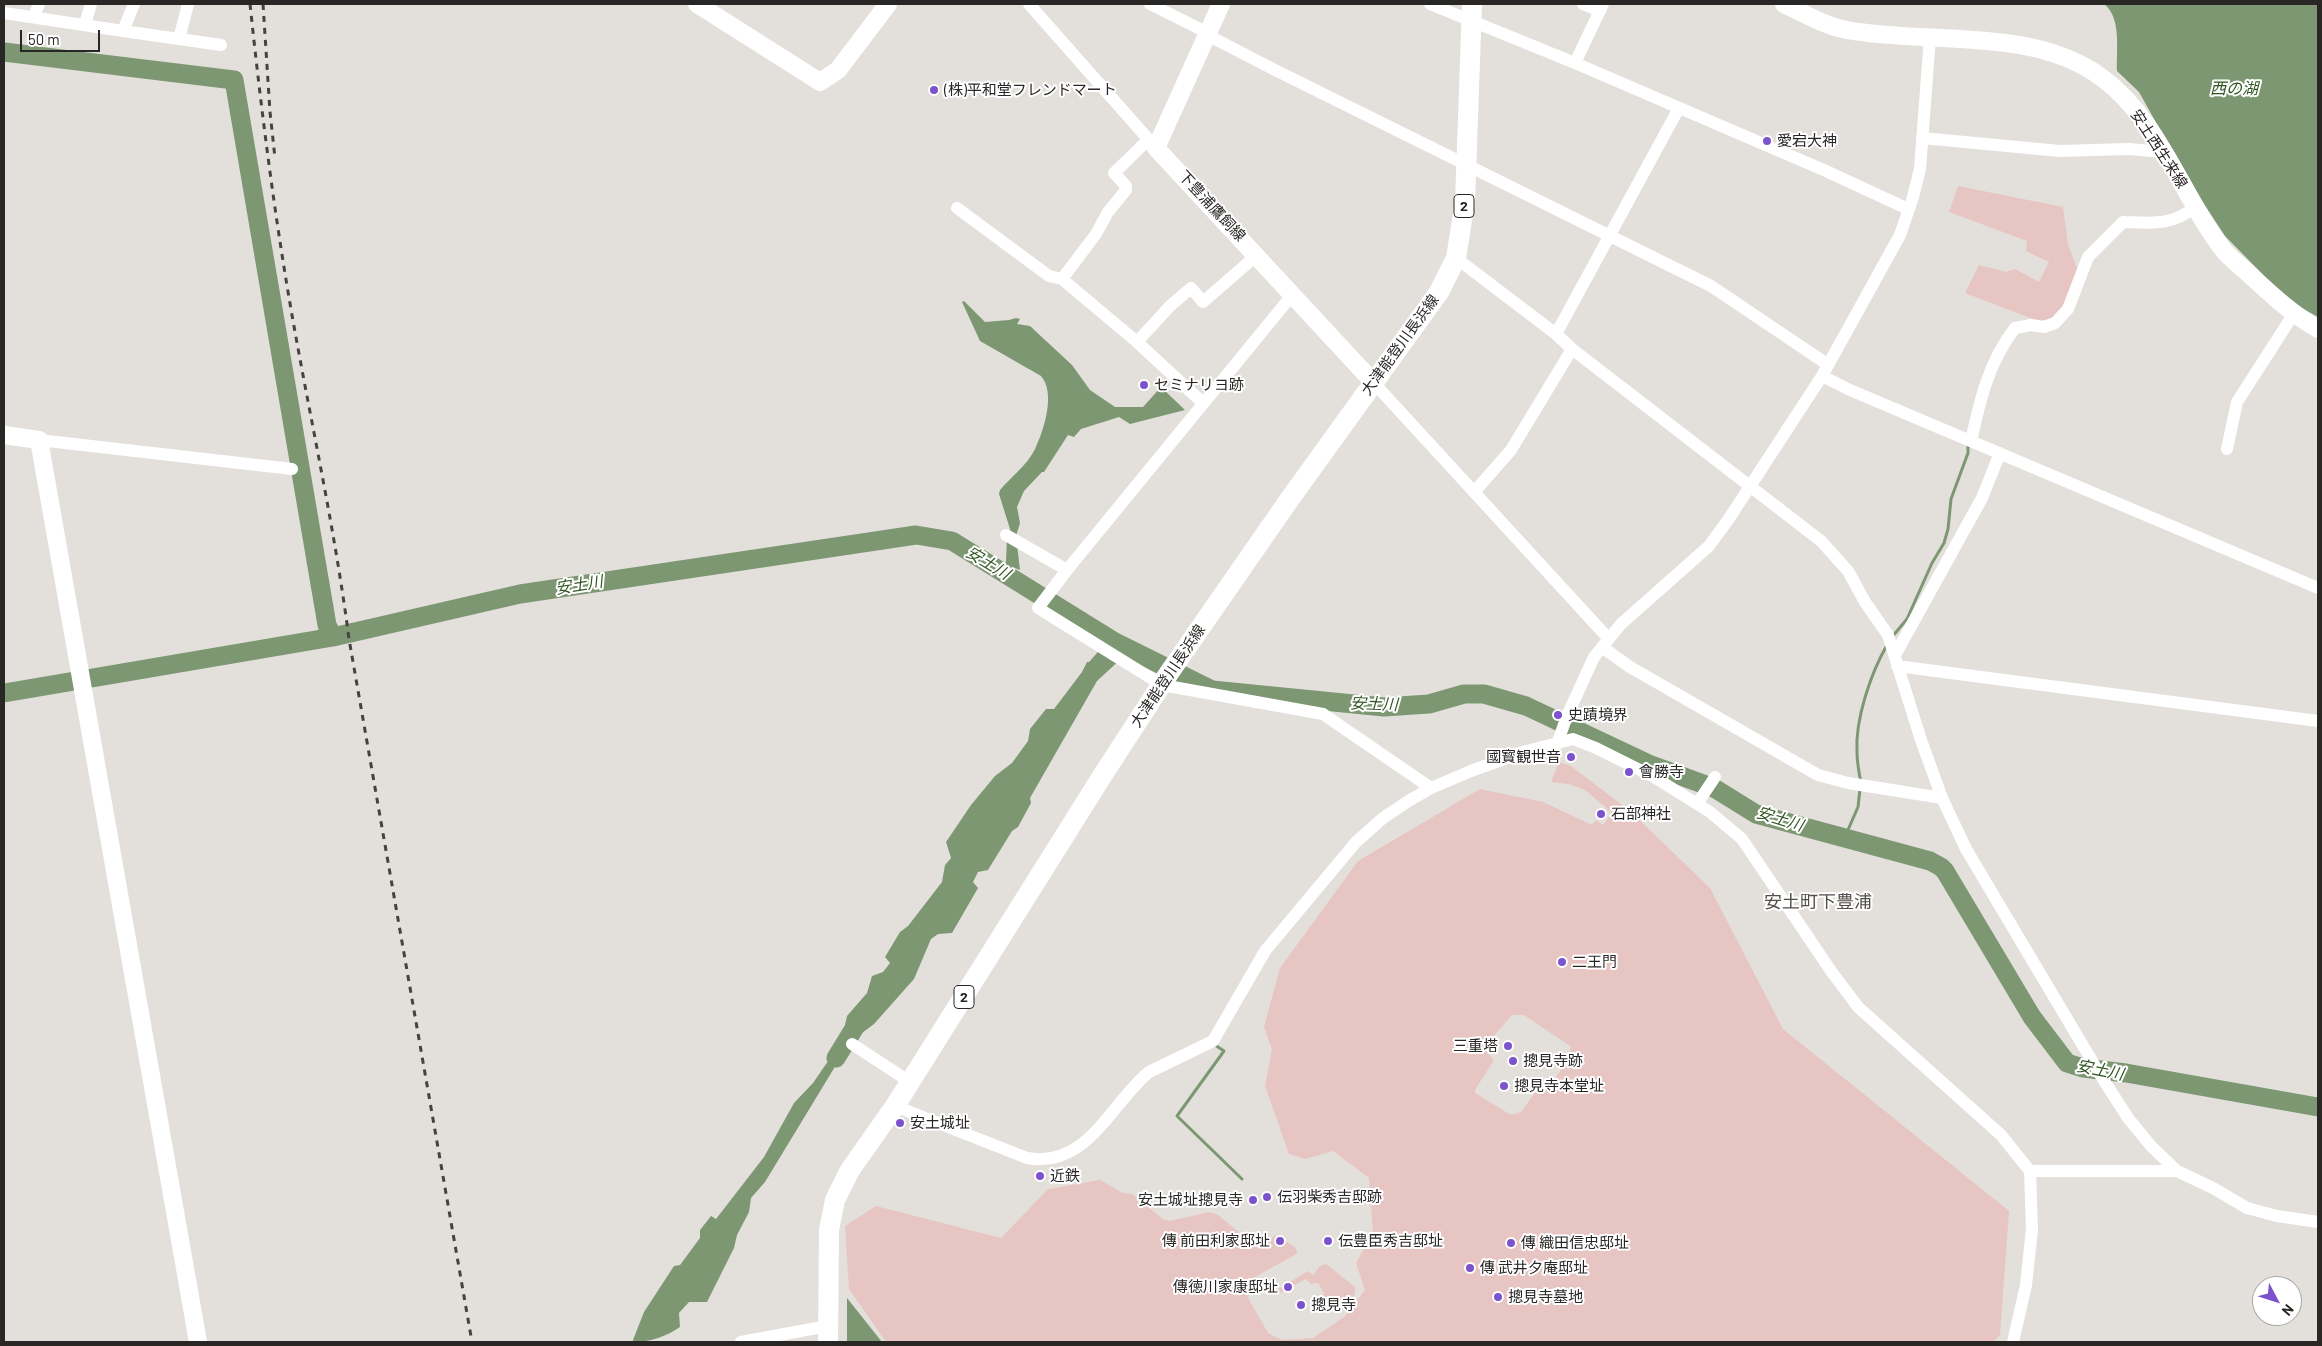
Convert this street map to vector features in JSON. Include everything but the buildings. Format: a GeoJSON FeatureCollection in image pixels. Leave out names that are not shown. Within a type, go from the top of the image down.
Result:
{"type":"FeatureCollection","features":[{"type":"Feature","properties":{"kind":"main road"},"geometry":{"type":"LineString","coordinates":[[697,4],[820,82],[838,70],[888,4]]}},
{"type":"Feature","properties":{"kind":"main road"},"geometry":{"type":"LineString","coordinates":[[1152,143],[1221,4]]}},
{"type":"Feature","properties":{"kind":"main road","name":"安土西生来線"},"geometry":{"type":"LineString","coordinates":[[1784,4],[1844,30],[1878,35],[1930,37],[2031,46],[2067,58],[2101,76],[2138,111],[2226,253],[2294,314],[2318,329]]}},
{"type":"Feature","properties":{"kind":"main road","name":"大津能登川長浜線"},"geometry":{"type":"LineString","coordinates":[[828,1334],[829,1230],[835,1200],[850,1170],[895,1106],[1104,773],[1169,674],[1373,382],[1439,292],[1456,258],[1464,202],[1472,11]]}},
{"type":"Feature","properties":{"kind":"main road","name":"下豊浦鷹飼線"},"geometry":{"type":"LineString","coordinates":[[1152,143],[1373,382]]}},
{"type":"Feature","properties":{"kind":"main road"},"geometry":{"type":"LineString","coordinates":[[4,435],[39,440],[198,1342]]}},
{"type":"Feature","properties":{"kind":"street"},"geometry":{"type":"LineString","coordinates":[[85,24],[91,4]]}},
{"type":"Feature","properties":{"kind":"street"},"geometry":{"type":"LineString","coordinates":[[123,31],[134,4]]}},
{"type":"Feature","properties":{"kind":"street"},"geometry":{"type":"LineString","coordinates":[[179,39],[188,4]]}},
{"type":"Feature","properties":{"kind":"street"},"geometry":{"type":"LineString","coordinates":[[1029,4],[1152,143],[1114,173],[1126,186],[1126,190],[1108,212],[1096,234],[1062,279]]}},
{"type":"Feature","properties":{"kind":"street"},"geometry":{"type":"LineString","coordinates":[[1150,4],[1208,33],[1211,37],[1711,286],[1827,364]]}},
{"type":"Feature","properties":{"kind":"street"},"geometry":{"type":"LineString","coordinates":[[1430,4],[1472,11],[1575,63],[1908,209]]}},
{"type":"Feature","properties":{"kind":"street"},"geometry":{"type":"LineString","coordinates":[[1575,63],[1602,7],[1583,4]]}},
{"type":"Feature","properties":{"kind":"street"},"geometry":{"type":"LineString","coordinates":[[4,13],[37,10],[85,24],[221,45]]}},
{"type":"Feature","properties":{"kind":"street"},"geometry":{"type":"LineString","coordinates":[[1558,740],[1594,657],[1605,642],[1621,624],[1709,546],[1751,487],[1822,376],[1900,235],[1920,169],[1930,37]]}},
{"type":"Feature","properties":{"kind":"street"},"geometry":{"type":"LineString","coordinates":[[1556,334],[1679,108]]}},
{"type":"Feature","properties":{"kind":"street"},"geometry":{"type":"LineString","coordinates":[[1922,138],[2060,151],[2128,149],[2163,152]]}},
{"type":"Feature","properties":{"kind":"street"},"geometry":{"type":"LineString","coordinates":[[1971,441],[1989,372],[2006,340],[2015,328],[2031,324],[2044,327],[2055,323],[2068,309],[2088,257],[2123,222],[2163,224],[2183,217],[2196,207]]}},
{"type":"Feature","properties":{"kind":"street"},"geometry":{"type":"LineString","coordinates":[[958,208],[1049,276],[1062,279],[1137,342],[1203,403]]}},
{"type":"Feature","properties":{"kind":"street"},"geometry":{"type":"LineString","coordinates":[[1137,342],[1170,306],[1191,288],[1203,302],[1257,255]]}},
{"type":"Feature","properties":{"kind":"street"},"geometry":{"type":"LineString","coordinates":[[1456,258],[1821,540],[1848,571],[1865,602],[1888,635],[1942,798],[1966,849],[2101,1076],[2140,1132],[2177,1171],[2213,1188],[2247,1208],[2278,1216],[2318,1222]]}},
{"type":"Feature","properties":{"kind":"street"},"geometry":{"type":"LineString","coordinates":[[1293,294],[1066,570],[1038,608],[1127,664],[1169,674],[1211,695],[1323,714],[1431,788]]}},
{"type":"Feature","properties":{"kind":"street"},"geometry":{"type":"LineString","coordinates":[[2227,449],[2237,402],[2294,314]]}},
{"type":"Feature","properties":{"kind":"street"},"geometry":{"type":"LineString","coordinates":[[1475,491],[1511,450],[1572,349]]}},
{"type":"Feature","properties":{"kind":"street"},"geometry":{"type":"LineString","coordinates":[[1822,376],[1850,390],[2318,588]]}},
{"type":"Feature","properties":{"kind":"street"},"geometry":{"type":"LineString","coordinates":[[1373,382],[1475,491],[1605,642],[1630,667],[1818,775],[1854,784],[1942,798]]}},
{"type":"Feature","properties":{"kind":"street"},"geometry":{"type":"LineString","coordinates":[[39,440],[292,469]]}},
{"type":"Feature","properties":{"kind":"street"},"geometry":{"type":"LineString","coordinates":[[1895,656],[1982,498],[2000,453]]}},
{"type":"Feature","properties":{"kind":"street"},"geometry":{"type":"LineString","coordinates":[[1006,535],[1066,570]]}},
{"type":"Feature","properties":{"kind":"street"},"geometry":{"type":"LineString","coordinates":[[1895,656],[2318,721]]}},
{"type":"Feature","properties":{"kind":"street"},"geometry":{"type":"LineString","coordinates":[[895,1106],[1027,1158],[1039,1160],[1052,1158],[1082,1143],[1096,1132],[1117,1109],[1123,1098],[1149,1072],[1213,1041],[1269,946],[1356,842],[1383,818],[1431,788],[1523,752],[1558,740],[1573,739],[1596,748],[1654,777],[1724,822],[1742,839],[1831,971],[1858,1007],[2001,1135],[2030,1170],[2032,1229],[2026,1285],[2012,1342]]}},
{"type":"Feature","properties":{"kind":"street"},"geometry":{"type":"LineString","coordinates":[[1697,804],[1715,777]]}},
{"type":"Feature","properties":{"kind":"street"},"geometry":{"type":"LineString","coordinates":[[852,1044],[910,1082]]}},
{"type":"Feature","properties":{"kind":"street"},"geometry":{"type":"LineString","coordinates":[[2030,1170],[2177,1171]]}},
{"type":"Feature","properties":{"kind":"street"},"geometry":{"type":"LineString","coordinates":[[741,1342],[828,1334]]}},
{"type":"Feature","properties":{"kind":"shaded area"},"geometry":{"type":"Polygon","coordinates":[[[1958,186],[2063,207],[2068,245],[2079,273],[2066,306],[2055,320],[2038,321],[1965,293],[1979,265],[2006,272],[2015,269],[2039,282],[2049,262],[2026,251],[2027,241],[1949,212],[1958,186]]]}},
{"type":"Feature","properties":{"kind":"shaded area"},"geometry":{"type":"Polygon","coordinates":[[[1559,762],[1571,766],[1630,811],[1710,888],[1783,1029],[2009,1211],[2000,1335],[1993,1342],[886,1342],[849,1289],[845,1226],[876,1206],[1001,1238],[1048,1189],[1100,1180],[1123,1193],[1132,1194],[1163,1219],[1169,1221],[1210,1212],[1218,1215],[1258,1248],[1264,1247],[1274,1236],[1277,1236],[1296,1248],[1297,1253],[1293,1256],[1255,1277],[1248,1298],[1268,1333],[1282,1340],[1313,1338],[1344,1317],[1365,1290],[1356,1263],[1373,1232],[1369,1178],[1333,1151],[1305,1159],[1289,1154],[1265,1086],[1272,1049],[1264,1027],[1280,968],[1358,861],[1480,789],[1543,802],[1592,825],[1596,820],[1603,825],[1611,814],[1585,790],[1569,784],[1551,782],[1559,762]],[[1512,1015],[1485,1046],[1485,1050],[1494,1060],[1475,1090],[1475,1093],[1511,1115],[1521,1112],[1539,1087],[1551,1084],[1571,1056],[1570,1046],[1524,1015],[1512,1015]]]}},
{"type":"Feature","properties":{"kind":"shaded area"},"geometry":{"type":"Polygon","coordinates":[[[1326,1264],[1355,1287],[1355,1294],[1340,1312],[1334,1311],[1327,1305],[1322,1297],[1324,1293],[1318,1283],[1311,1284],[1306,1279],[1278,1294],[1277,1290],[1308,1271],[1313,1275],[1320,1266],[1326,1264]]]}},
{"type":"Feature","properties":{"kind":"water","name":"西の湖"},"geometry":{"type":"Polygon","coordinates":[[[2104,4],[2318,4],[2318,317],[2289,301],[2225,236],[2187,178],[2139,92],[2117,71],[2116,26],[2110,10],[2104,4]]]}},
{"type":"Feature","properties":{"kind":"water"},"geometry":{"type":"Polygon","coordinates":[[[964,301],[985,322],[1016,318],[1020,319],[1017,324],[1030,326],[1072,365],[1090,390],[1115,407],[1143,407],[1161,387],[1185,410],[1130,424],[1119,417],[1081,429],[1074,437],[1068,435],[1044,472],[1024,491],[1017,507],[1020,523],[1016,536],[1020,570],[1002,563],[1006,562],[1007,537],[1010,529],[999,494],[1000,490],[1024,465],[1035,449],[1045,422],[1048,392],[1041,376],[980,341],[962,302],[964,301]]]}},
{"type":"Feature","properties":{"kind":"water"},"geometry":{"type":"Polygon","coordinates":[[[1104,645],[1123,657],[1097,681],[1030,798],[1031,803],[1018,827],[1012,831],[988,870],[978,872],[973,882],[978,888],[952,933],[938,934],[931,939],[914,979],[874,1024],[858,1036],[845,1025],[847,1016],[867,993],[872,976],[883,972],[890,963],[885,957],[900,932],[908,926],[942,882],[945,865],[951,858],[946,842],[971,805],[995,776],[1012,763],[1028,741],[1030,729],[1046,709],[1054,709],[1082,672],[1087,662],[1104,645]]]}},
{"type":"Feature","properties":{"kind":"water"},"geometry":{"type":"Polygon","coordinates":[[[846,1035],[853,1037],[765,1182],[751,1198],[749,1212],[737,1235],[734,1248],[707,1302],[689,1302],[679,1313],[680,1327],[675,1330],[652,1340],[634,1342],[633,1340],[644,1312],[674,1266],[680,1265],[700,1238],[700,1230],[711,1216],[716,1219],[764,1157],[794,1103],[813,1083],[846,1035]]]}},
{"type":"Feature","properties":{"kind":"water"},"geometry":{"type":"Polygon","coordinates":[[[847,1298],[882,1342],[847,1342],[847,1298]]]}},
{"type":"Feature","properties":{"kind":"waterway"},"geometry":{"type":"LineString","coordinates":[[4,52],[234,80],[327,625],[333,637]]}},
{"type":"Feature","properties":{"kind":"waterway"},"geometry":{"type":"LineString","coordinates":[[1892,637],[1907,619],[1932,563],[1944,543],[1948,529],[1951,499],[1968,453],[1968,444]]}},
{"type":"Feature","properties":{"kind":"waterway","name":"安土川"},"geometry":{"type":"LineString","coordinates":[[4,693],[333,637],[520,594],[916,535],[952,541],[1115,642],[1212,690],[1384,707],[1429,704],[1464,694],[1484,694],[1526,706],[1651,765],[1714,788],[1756,814],[1930,861],[1945,871],[2032,1017],[2067,1063],[2083,1068],[2126,1073],[2318,1107]]}},
{"type":"Feature","properties":{"kind":"waterway"},"geometry":{"type":"LineString","coordinates":[[1861,783],[1857,756],[1857,739],[1861,711],[1875,669],[1887,645]]}},
{"type":"Feature","properties":{"kind":"waterway"},"geometry":{"type":"LineString","coordinates":[[1844,839],[1858,807],[1860,789]]}},
{"type":"Feature","properties":{"kind":"waterway"},"geometry":{"type":"LineString","coordinates":[[836,1058],[866,1009]]}},
{"type":"Feature","properties":{"kind":"waterway"},"geometry":{"type":"LineString","coordinates":[[1215,1045],[1224,1051],[1177,1116],[1242,1179]]}},
{"type":"Feature","properties":{"kind":"railway"},"geometry":{"type":"LineString","coordinates":[[250,4],[268,160],[285,276],[330,517],[349,639],[472,1342]]}},
{"type":"Feature","properties":{"kind":"railway"},"geometry":{"type":"LineString","coordinates":[[263,4],[275,158]]}},
{"type":"Feature","properties":{"kind":"place","name":"(株)平和堂フレンドマート"},"geometry":{"type":"Point","coordinates":[934,90]}},
{"type":"Feature","properties":{"kind":"place","name":"愛宕大神"},"geometry":{"type":"Point","coordinates":[1767,141]}},
{"type":"Feature","properties":{"kind":"place","name":"セミナリヨ跡"},"geometry":{"type":"Point","coordinates":[1144,385]}},
{"type":"Feature","properties":{"kind":"place","name":"史蹟境界"},"geometry":{"type":"Point","coordinates":[1558,715]}},
{"type":"Feature","properties":{"kind":"place","name":"國寳観世音"},"geometry":{"type":"Point","coordinates":[1571,757]}},
{"type":"Feature","properties":{"kind":"place","name":"會勝寺"},"geometry":{"type":"Point","coordinates":[1629,772]}},
{"type":"Feature","properties":{"kind":"place","name":"石部神社"},"geometry":{"type":"Point","coordinates":[1601,814]}},
{"type":"Feature","properties":{"kind":"place","name":"二王門"},"geometry":{"type":"Point","coordinates":[1562,962]}},
{"type":"Feature","properties":{"kind":"place","name":"三重塔"},"geometry":{"type":"Point","coordinates":[1508,1046]}},
{"type":"Feature","properties":{"kind":"place","name":"摠見寺跡"},"geometry":{"type":"Point","coordinates":[1513,1061]}},
{"type":"Feature","properties":{"kind":"place","name":"摠見寺本堂址"},"geometry":{"type":"Point","coordinates":[1504,1086]}},
{"type":"Feature","properties":{"kind":"place","name":"安土城址"},"geometry":{"type":"Point","coordinates":[900,1123]}},
{"type":"Feature","properties":{"kind":"place","name":"近鉄"},"geometry":{"type":"Point","coordinates":[1040,1176]}},
{"type":"Feature","properties":{"kind":"place","name":"伝羽柴秀吉邸跡"},"geometry":{"type":"Point","coordinates":[1267,1197]}},
{"type":"Feature","properties":{"kind":"place","name":"安土城址摠見寺"},"geometry":{"type":"Point","coordinates":[1253,1200]}},
{"type":"Feature","properties":{"kind":"place","name":"傳 前田利家邸址"},"geometry":{"type":"Point","coordinates":[1280,1241]}},
{"type":"Feature","properties":{"kind":"place","name":"伝豊臣秀吉邸址"},"geometry":{"type":"Point","coordinates":[1328,1241]}},
{"type":"Feature","properties":{"kind":"place","name":"傳 織田信忠邸址"},"geometry":{"type":"Point","coordinates":[1511,1243]}},
{"type":"Feature","properties":{"kind":"place","name":"傳 武井夕庵邸址"},"geometry":{"type":"Point","coordinates":[1470,1268]}},
{"type":"Feature","properties":{"kind":"place","name":"傳徳川家康邸址"},"geometry":{"type":"Point","coordinates":[1288,1287]}},
{"type":"Feature","properties":{"kind":"place","name":"摠見寺墓地"},"geometry":{"type":"Point","coordinates":[1498,1297]}},
{"type":"Feature","properties":{"kind":"place","name":"摠見寺"},"geometry":{"type":"Point","coordinates":[1301,1305]}},
{"type":"Feature","properties":{"kind":"district","name":"安土町下豊浦"},"geometry":{"type":"Point","coordinates":[1818,902]}}]}
